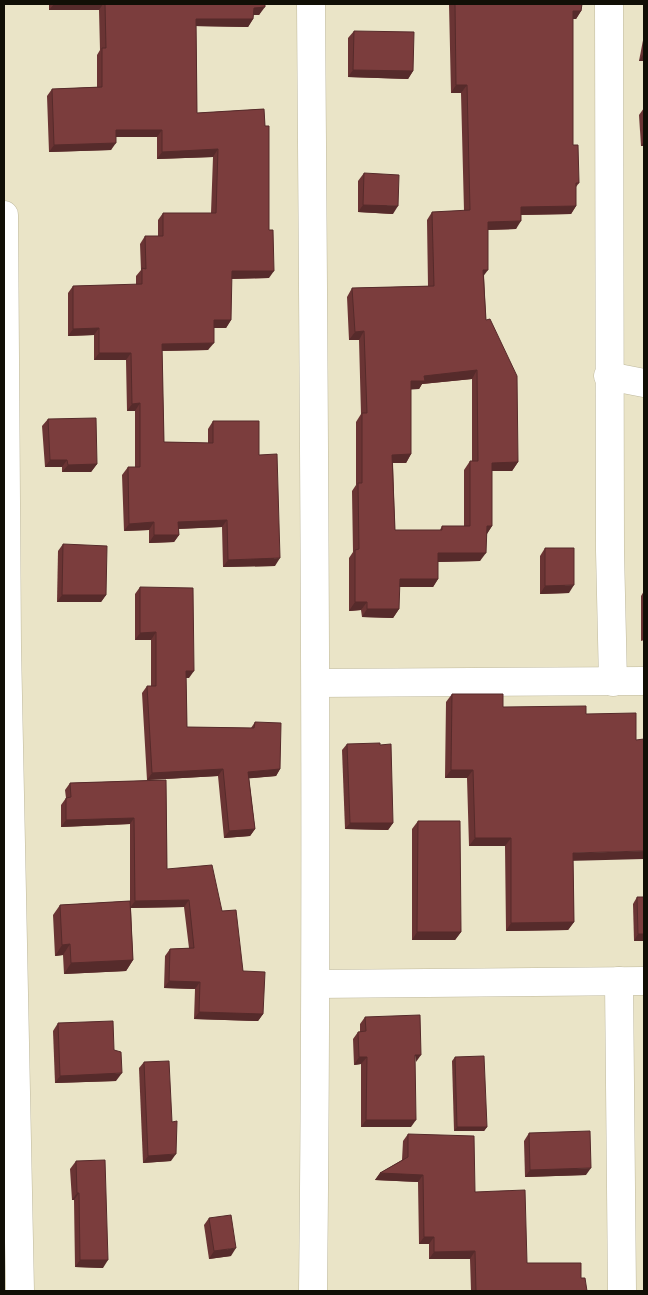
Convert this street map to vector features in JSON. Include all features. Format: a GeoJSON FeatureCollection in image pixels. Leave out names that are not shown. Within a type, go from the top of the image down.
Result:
{"type":"FeatureCollection","features":[{"type":"Feature","properties":{"kind":"street"},"geometry":{"type":"LineString","coordinates":[[311,4],[316,684],[313,1291]]}},
{"type":"Feature","properties":{"kind":"street"},"geometry":{"type":"LineString","coordinates":[[609,4],[608,376],[613,682]]}},
{"type":"Feature","properties":{"kind":"street"},"geometry":{"type":"LineString","coordinates":[[4,215],[5,646],[20,1291]]}},
{"type":"Feature","properties":{"kind":"street"},"geometry":{"type":"LineString","coordinates":[[608,376],[644,383]]}},
{"type":"Feature","properties":{"kind":"street"},"geometry":{"type":"LineString","coordinates":[[316,684],[644,681]]}},
{"type":"Feature","properties":{"kind":"street"},"geometry":{"type":"LineString","coordinates":[[316,984],[632,981],[622,1291]]}},
{"type":"Feature","properties":{"kind":"building"},"geometry":{"type":"Polygon","coordinates":[[[105,4],[265,4],[265,7],[254,8],[253,19],[196,19],[197,113],[264,109],[265,126],[269,126],[269,230],[273,230],[274,271],[232,271],[231,320],[214,320],[214,343],[162,344],[164,442],[213,443],[213,421],[259,421],[259,455],[277,454],[280,558],[228,560],[227,520],[178,522],[179,535],[154,535],[154,522],[129,524],[128,467],[140,467],[140,403],[132,404],[131,353],[99,353],[99,328],[73,329],[73,286],[142,284],[142,268],[146,269],[145,236],[163,236],[163,213],[216,213],[218,149],[162,152],[162,130],[116,130],[116,143],[54,145],[52,89],[102,87],[102,48],[106,48],[105,4]]]}},
{"type":"Feature","properties":{"kind":"building"},"geometry":{"type":"Polygon","coordinates":[[[455,4],[582,4],[581,11],[573,11],[573,145],[578,145],[579,183],[576,183],[576,206],[521,207],[521,221],[488,222],[488,270],[483,270],[486,320],[490,319],[517,376],[518,462],[492,463],[492,526],[487,526],[486,553],[438,553],[438,579],[400,579],[399,609],[367,609],[367,602],[355,602],[355,550],[359,549],[358,483],[362,483],[362,413],[367,413],[364,331],[355,332],[352,288],[434,286],[432,212],[470,210],[467,85],[456,85],[455,4]],[[477,370],[424,376],[425,381],[411,381],[411,454],[392,455],[395,530],[442,530],[442,526],[470,526],[470,461],[478,461],[477,370]]]}},
{"type":"Feature","properties":{"kind":"building"},"geometry":{"type":"Polygon","coordinates":[[[354,31],[414,32],[413,71],[353,70],[354,31]]]}},
{"type":"Feature","properties":{"kind":"building"},"geometry":{"type":"Polygon","coordinates":[[[364,173],[399,175],[398,206],[363,205],[364,173]]]}},
{"type":"Feature","properties":{"kind":"building"},"geometry":{"type":"Polygon","coordinates":[[[96,418],[97,464],[68,465],[67,460],[50,460],[48,419],[96,418]]]}},
{"type":"Feature","properties":{"kind":"building"},"geometry":{"type":"Polygon","coordinates":[[[63,544],[107,546],[106,595],[62,595],[63,544]]]}},
{"type":"Feature","properties":{"kind":"building"},"geometry":{"type":"Polygon","coordinates":[[[545,548],[574,548],[574,585],[545,586],[545,548]]]}},
{"type":"Feature","properties":{"kind":"building"},"geometry":{"type":"Polygon","coordinates":[[[140,587],[193,588],[194,671],[186,671],[187,727],[254,728],[255,722],[281,723],[280,769],[248,772],[255,829],[229,831],[223,769],[152,773],[147,686],[156,686],[156,632],[140,633],[140,587]]]}},
{"type":"Feature","properties":{"kind":"building"},"geometry":{"type":"Polygon","coordinates":[[[452,694],[503,694],[503,707],[586,706],[586,714],[636,713],[636,740],[644,739],[644,851],[573,853],[574,922],[511,923],[511,838],[475,838],[473,770],[451,770],[452,694]]]}},
{"type":"Feature","properties":{"kind":"building"},"geometry":{"type":"Polygon","coordinates":[[[380,743],[380,745],[391,744],[393,823],[350,823],[347,744],[380,743]]]}},
{"type":"Feature","properties":{"kind":"building"},"geometry":{"type":"Polygon","coordinates":[[[166,780],[167,869],[212,865],[222,911],[236,910],[243,971],[265,972],[263,1014],[199,1012],[200,982],[169,981],[170,949],[194,948],[189,900],[135,901],[134,818],[66,820],[66,798],[71,797],[70,783],[166,780]]]}},
{"type":"Feature","properties":{"kind":"building"},"geometry":{"type":"Polygon","coordinates":[[[418,821],[460,821],[461,932],[417,932],[418,821]]]}},
{"type":"Feature","properties":{"kind":"building"},"geometry":{"type":"Polygon","coordinates":[[[637,897],[644,897],[644,934],[638,934],[637,897]]]}},
{"type":"Feature","properties":{"kind":"building"},"geometry":{"type":"Polygon","coordinates":[[[130,901],[133,960],[71,963],[70,944],[62,945],[60,905],[130,901]]]}},
{"type":"Feature","properties":{"kind":"building"},"geometry":{"type":"Polygon","coordinates":[[[420,1015],[421,1055],[415,1055],[416,1120],[366,1120],[367,1057],[359,1057],[358,1032],[366,1031],[365,1017],[420,1015]]]}},
{"type":"Feature","properties":{"kind":"building"},"geometry":{"type":"Polygon","coordinates":[[[113,1021],[114,1050],[121,1052],[122,1073],[60,1076],[58,1023],[113,1021]]]}},
{"type":"Feature","properties":{"kind":"building"},"geometry":{"type":"Polygon","coordinates":[[[484,1056],[487,1127],[457,1127],[455,1057],[484,1056]]]}},
{"type":"Feature","properties":{"kind":"building"},"geometry":{"type":"Polygon","coordinates":[[[169,1061],[172,1122],[177,1121],[176,1154],[148,1156],[144,1062],[169,1061]]]}},
{"type":"Feature","properties":{"kind":"building"},"geometry":{"type":"Polygon","coordinates":[[[590,1131],[591,1168],[530,1170],[529,1133],[590,1131]]]}},
{"type":"Feature","properties":{"kind":"building"},"geometry":{"type":"Polygon","coordinates":[[[408,1134],[474,1136],[475,1192],[525,1190],[527,1263],[581,1263],[581,1278],[585,1278],[587,1291],[476,1291],[475,1251],[434,1252],[434,1237],[424,1237],[423,1175],[380,1173],[408,1157],[408,1134]]]}},
{"type":"Feature","properties":{"kind":"building"},"geometry":{"type":"Polygon","coordinates":[[[105,1160],[108,1260],[80,1260],[79,1193],[77,1193],[76,1161],[105,1160]]]}},
{"type":"Feature","properties":{"kind":"building"},"geometry":{"type":"Polygon","coordinates":[[[231,1215],[236,1248],[214,1251],[209,1218],[231,1215]]]}}]}
